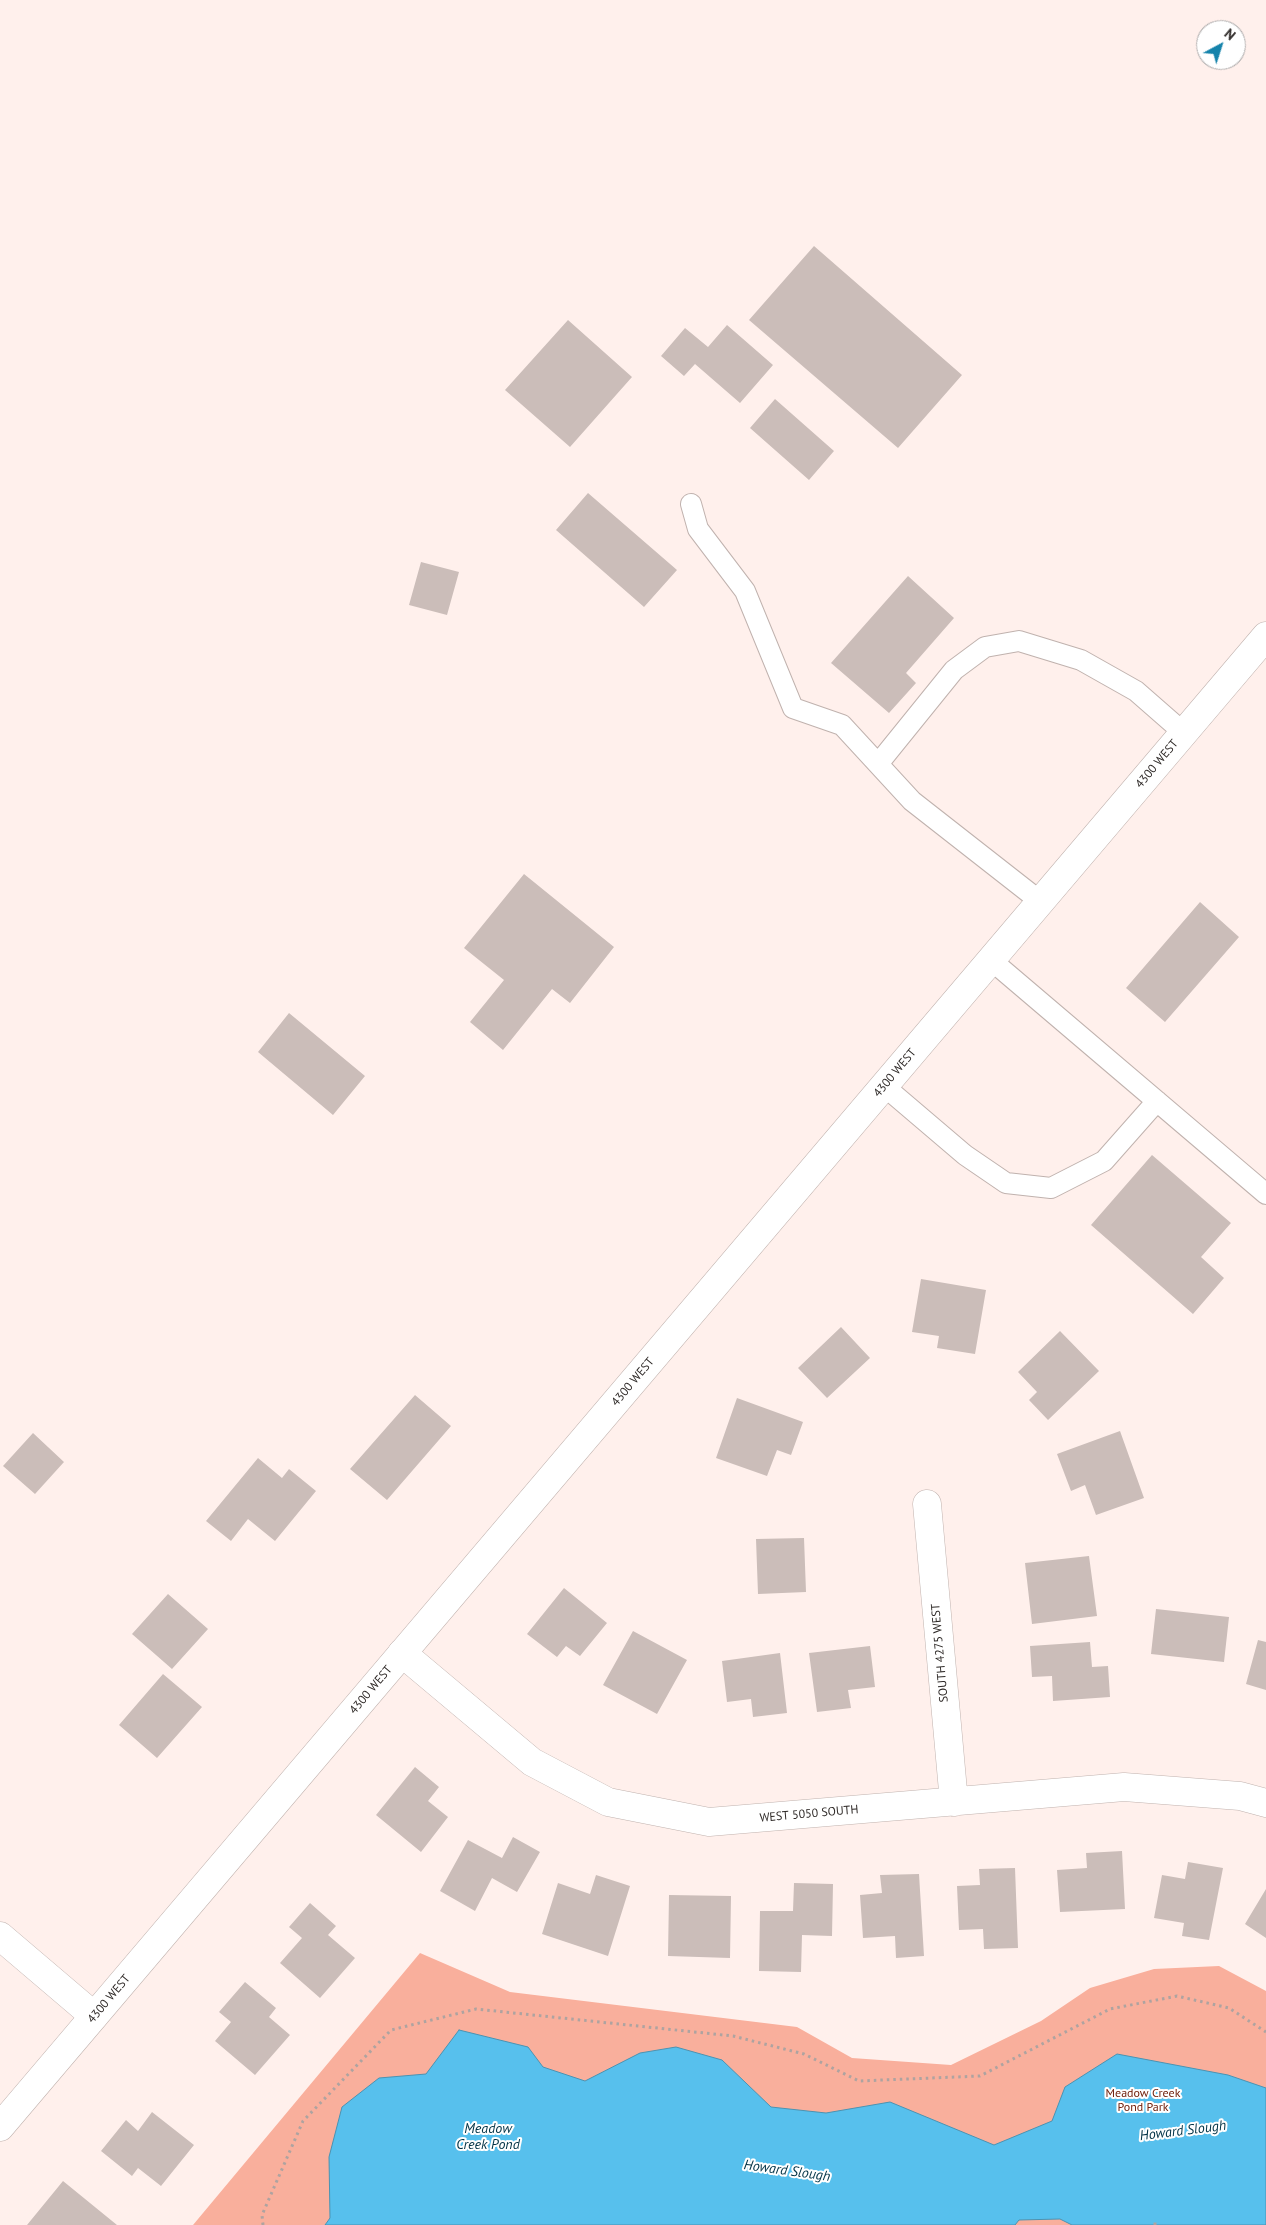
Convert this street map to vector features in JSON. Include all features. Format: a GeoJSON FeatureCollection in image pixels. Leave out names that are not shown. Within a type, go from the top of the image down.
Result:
{"type":"FeatureCollection","features":[{"type":"Feature","properties":{"kind":"street","name":"4300 WEST"},"geometry":{"type":"LineString","coordinates":[[0,2127],[1266,636]]}},
{"type":"Feature","properties":{"kind":"street","name":"SOUTH 4275 WEST"},"geometry":{"type":"LineString","coordinates":[[927,1504],[954,1802]]}},
{"type":"Feature","properties":{"kind":"street","name":"WEST 5050 SOUTH"},"geometry":{"type":"LineString","coordinates":[[402,1653],[532,1762],[608,1802],[709,1822],[1124,1787],[1240,1796],[1266,1803]]}},
{"type":"Feature","properties":{"kind":"street"},"geometry":{"type":"LineString","coordinates":[[0,1936],[94,2016]]}},
{"type":"Feature","properties":{"kind":"lane"},"geometry":{"type":"LineString","coordinates":[[691,504],[698,529],[745,592],[793,708],[842,725],[912,801],[1041,902]]}},
{"type":"Feature","properties":{"kind":"lane"},"geometry":{"type":"LineString","coordinates":[[878,764],[954,670],[985,646],[1019,641],[1080,660],[1136,691],[1184,733]]}},
{"type":"Feature","properties":{"kind":"lane"},"geometry":{"type":"LineString","coordinates":[[990,960],[1266,1194]]}},
{"type":"Feature","properties":{"kind":"lane"},"geometry":{"type":"LineString","coordinates":[[884,1086],[966,1155],[1006,1183],[1051,1188],[1104,1160],[1157,1102]]}},
{"type":"Feature","properties":{"kind":"path"},"geometry":{"type":"LineString","coordinates":[[263,2225],[262,2214],[303,2121],[391,2030],[476,2009],[733,2036],[804,2054],[859,2081],[980,2076],[1110,2009],[1177,1996],[1229,2008],[1266,2032]]}},
{"type":"Feature","properties":{"kind":"green space","name":"Meadow Creek Pond"},"geometry":{"type":"Polygon","coordinates":[[[420,1953],[510,1992],[797,2027],[852,2058],[951,2065],[1041,2021],[1090,1988],[1154,1969],[1219,1966],[1266,1991],[1266,2225],[193,2225],[420,1953]]]}},
{"type":"Feature","properties":{"kind":"water","name":"Meadow Creek Pond"},"geometry":{"type":"Polygon","coordinates":[[[459,2030],[528,2047],[543,2067],[585,2081],[640,2053],[676,2047],[722,2060],[771,2107],[826,2113],[890,2102],[994,2145],[1052,2121],[1065,2087],[1117,2054],[1228,2075],[1266,2088],[1266,2225],[1072,2225],[1060,2219],[1019,2220],[1015,2225],[325,2225],[330,2218],[329,2157],[342,2107],[379,2078],[426,2074],[459,2030]]]}},
{"type":"Feature","properties":{"kind":"building"},"geometry":{"type":"Polygon","coordinates":[[[814,246],[962,375],[898,448],[749,320],[814,246]]]}},
{"type":"Feature","properties":{"kind":"building"},"geometry":{"type":"Polygon","coordinates":[[[568,320],[632,377],[570,447],[505,390],[568,320]]]}},
{"type":"Feature","properties":{"kind":"building"},"geometry":{"type":"Polygon","coordinates":[[[727,325],[773,365],[740,403],[695,364],[684,376],[661,356],[685,328],[708,347],[727,325]]]}},
{"type":"Feature","properties":{"kind":"building"},"geometry":{"type":"Polygon","coordinates":[[[775,399],[834,451],[809,480],[750,428],[775,399]]]}},
{"type":"Feature","properties":{"kind":"building"},"geometry":{"type":"Polygon","coordinates":[[[588,493],[677,570],[644,607],[556,530],[588,493]]]}},
{"type":"Feature","properties":{"kind":"building"},"geometry":{"type":"Polygon","coordinates":[[[421,562],[459,572],[447,615],[409,605],[421,562]]]}},
{"type":"Feature","properties":{"kind":"building"},"geometry":{"type":"Polygon","coordinates":[[[908,576],[954,618],[906,673],[916,683],[889,713],[831,663],[908,576]]]}},
{"type":"Feature","properties":{"kind":"building"},"geometry":{"type":"Polygon","coordinates":[[[524,874],[614,947],[570,1003],[552,989],[503,1050],[470,1022],[504,980],[464,948],[524,874]]]}},
{"type":"Feature","properties":{"kind":"building"},"geometry":{"type":"Polygon","coordinates":[[[1200,902],[1239,937],[1165,1022],[1126,988],[1200,902]]]}},
{"type":"Feature","properties":{"kind":"building"},"geometry":{"type":"Polygon","coordinates":[[[289,1013],[365,1076],[333,1115],[258,1052],[289,1013]]]}},
{"type":"Feature","properties":{"kind":"building"},"geometry":{"type":"Polygon","coordinates":[[[1152,1155],[1231,1223],[1201,1257],[1224,1278],[1193,1314],[1091,1225],[1152,1155]]]}},
{"type":"Feature","properties":{"kind":"building"},"geometry":{"type":"Polygon","coordinates":[[[921,1279],[986,1290],[975,1354],[937,1348],[939,1336],[912,1332],[921,1279]]]}},
{"type":"Feature","properties":{"kind":"building"},"geometry":{"type":"Polygon","coordinates":[[[841,1327],[870,1358],[827,1398],[798,1368],[841,1327]]]}},
{"type":"Feature","properties":{"kind":"building"},"geometry":{"type":"Polygon","coordinates":[[[1060,1331],[1099,1371],[1048,1420],[1029,1400],[1037,1392],[1018,1372],[1060,1331]]]}},
{"type":"Feature","properties":{"kind":"building"},"geometry":{"type":"Polygon","coordinates":[[[415,1395],[451,1426],[387,1500],[350,1469],[415,1395]]]}},
{"type":"Feature","properties":{"kind":"building"},"geometry":{"type":"Polygon","coordinates":[[[737,1398],[803,1422],[791,1455],[777,1450],[767,1476],[716,1458],[737,1398]]]}},
{"type":"Feature","properties":{"kind":"building"},"geometry":{"type":"Polygon","coordinates":[[[1120,1431],[1144,1498],[1096,1515],[1085,1485],[1071,1491],[1057,1454],[1120,1431]]]}},
{"type":"Feature","properties":{"kind":"building"},"geometry":{"type":"Polygon","coordinates":[[[33,1433],[64,1462],[35,1494],[3,1466],[33,1433]]]}},
{"type":"Feature","properties":{"kind":"building"},"geometry":{"type":"Polygon","coordinates":[[[258,1458],[282,1478],[289,1469],[316,1491],[275,1541],[248,1519],[231,1541],[206,1521],[258,1458]]]}},
{"type":"Feature","properties":{"kind":"building"},"geometry":{"type":"Polygon","coordinates":[[[804,1538],[806,1592],[758,1594],[756,1539],[804,1538]]]}},
{"type":"Feature","properties":{"kind":"building"},"geometry":{"type":"Polygon","coordinates":[[[1089,1556],[1097,1616],[1032,1624],[1025,1563],[1089,1556]]]}},
{"type":"Feature","properties":{"kind":"building"},"geometry":{"type":"Polygon","coordinates":[[[564,1588],[607,1623],[580,1656],[566,1646],[557,1657],[527,1634],[564,1588]]]}},
{"type":"Feature","properties":{"kind":"building"},"geometry":{"type":"Polygon","coordinates":[[[168,1594],[208,1629],[172,1669],[132,1634],[168,1594]]]}},
{"type":"Feature","properties":{"kind":"building"},"geometry":{"type":"Polygon","coordinates":[[[1156,1609],[1229,1617],[1224,1662],[1151,1654],[1156,1609]]]}},
{"type":"Feature","properties":{"kind":"building"},"geometry":{"type":"Polygon","coordinates":[[[633,1631],[687,1660],[657,1714],[603,1685],[633,1631]]]}},
{"type":"Feature","properties":{"kind":"building"},"geometry":{"type":"Polygon","coordinates":[[[1258,1640],[1266,1642],[1266,1690],[1246,1684],[1258,1640]]]}},
{"type":"Feature","properties":{"kind":"building"},"geometry":{"type":"Polygon","coordinates":[[[1090,1642],[1092,1667],[1108,1666],[1110,1697],[1053,1701],[1052,1676],[1032,1677],[1030,1646],[1090,1642]]]}},
{"type":"Feature","properties":{"kind":"building"},"geometry":{"type":"Polygon","coordinates":[[[870,1646],[875,1687],[848,1690],[851,1708],[817,1712],[809,1653],[870,1646]]]}},
{"type":"Feature","properties":{"kind":"building"},"geometry":{"type":"Polygon","coordinates":[[[780,1653],[787,1713],[753,1717],[751,1699],[727,1702],[722,1661],[780,1653]]]}},
{"type":"Feature","properties":{"kind":"building"},"geometry":{"type":"Polygon","coordinates":[[[163,1674],[202,1707],[157,1758],[119,1725],[163,1674]]]}},
{"type":"Feature","properties":{"kind":"building"},"geometry":{"type":"Polygon","coordinates":[[[415,1767],[439,1787],[428,1801],[448,1817],[421,1852],[376,1815],[415,1767]]]}},
{"type":"Feature","properties":{"kind":"building"},"geometry":{"type":"Polygon","coordinates":[[[513,1837],[540,1852],[517,1892],[492,1878],[475,1911],[440,1891],[468,1840],[502,1858],[513,1837]]]}},
{"type":"Feature","properties":{"kind":"building"},"geometry":{"type":"Polygon","coordinates":[[[1122,1851],[1125,1909],[1060,1912],[1057,1870],[1087,1868],[1086,1853],[1122,1851]]]}},
{"type":"Feature","properties":{"kind":"building"},"geometry":{"type":"Polygon","coordinates":[[[1188,1862],[1223,1868],[1209,1940],[1182,1936],[1184,1923],[1154,1918],[1162,1875],[1185,1879],[1188,1862]]]}},
{"type":"Feature","properties":{"kind":"building"},"geometry":{"type":"Polygon","coordinates":[[[1015,1868],[1018,1948],[984,1949],[983,1929],[959,1930],[957,1886],[980,1885],[979,1869],[1015,1868]]]}},
{"type":"Feature","properties":{"kind":"building"},"geometry":{"type":"Polygon","coordinates":[[[919,1874],[924,1956],[896,1958],[895,1936],[863,1938],[860,1895],[882,1893],[880,1875],[919,1874]]]}},
{"type":"Feature","properties":{"kind":"building"},"geometry":{"type":"Polygon","coordinates":[[[596,1875],[630,1886],[608,1956],[542,1934],[558,1883],[590,1894],[596,1875]]]}},
{"type":"Feature","properties":{"kind":"building"},"geometry":{"type":"Polygon","coordinates":[[[794,1883],[833,1884],[832,1936],[802,1935],[801,1972],[759,1971],[760,1911],[793,1911],[794,1883]]]}},
{"type":"Feature","properties":{"kind":"building"},"geometry":{"type":"Polygon","coordinates":[[[1266,1889],[1266,1938],[1245,1924],[1266,1889]]]}},
{"type":"Feature","properties":{"kind":"building"},"geometry":{"type":"Polygon","coordinates":[[[669,1895],[731,1896],[730,1958],[668,1956],[669,1895]]]}},
{"type":"Feature","properties":{"kind":"building"},"geometry":{"type":"Polygon","coordinates":[[[310,1903],[336,1926],[328,1935],[355,1958],[320,1998],[280,1963],[302,1938],[289,1927],[310,1903]]]}},
{"type":"Feature","properties":{"kind":"building"},"geometry":{"type":"Polygon","coordinates":[[[245,1982],[276,2008],[269,2017],[290,2035],[255,2075],[215,2041],[231,2022],[219,2012],[245,1982]]]}},
{"type":"Feature","properties":{"kind":"building"},"geometry":{"type":"Polygon","coordinates":[[[152,2112],[194,2145],[161,2186],[138,2168],[132,2176],[101,2151],[126,2120],[138,2131],[152,2112]]]}},
{"type":"Feature","properties":{"kind":"building"},"geometry":{"type":"Polygon","coordinates":[[[63,2181],[117,2225],[27,2225],[63,2181]]]}},
{"type":"Feature","properties":{"kind":"park label","name":"Meadow Creek Pond Park"},"geometry":{"type":"Point","coordinates":[1143,2101]}},
{"type":"Feature","properties":{"kind":"water label","name":"Howard Slough"},"geometry":{"type":"Point","coordinates":[1183,2131]}},
{"type":"Feature","properties":{"kind":"water label","name":"Howard Slough"},"geometry":{"type":"Point","coordinates":[787,2171]}}]}
